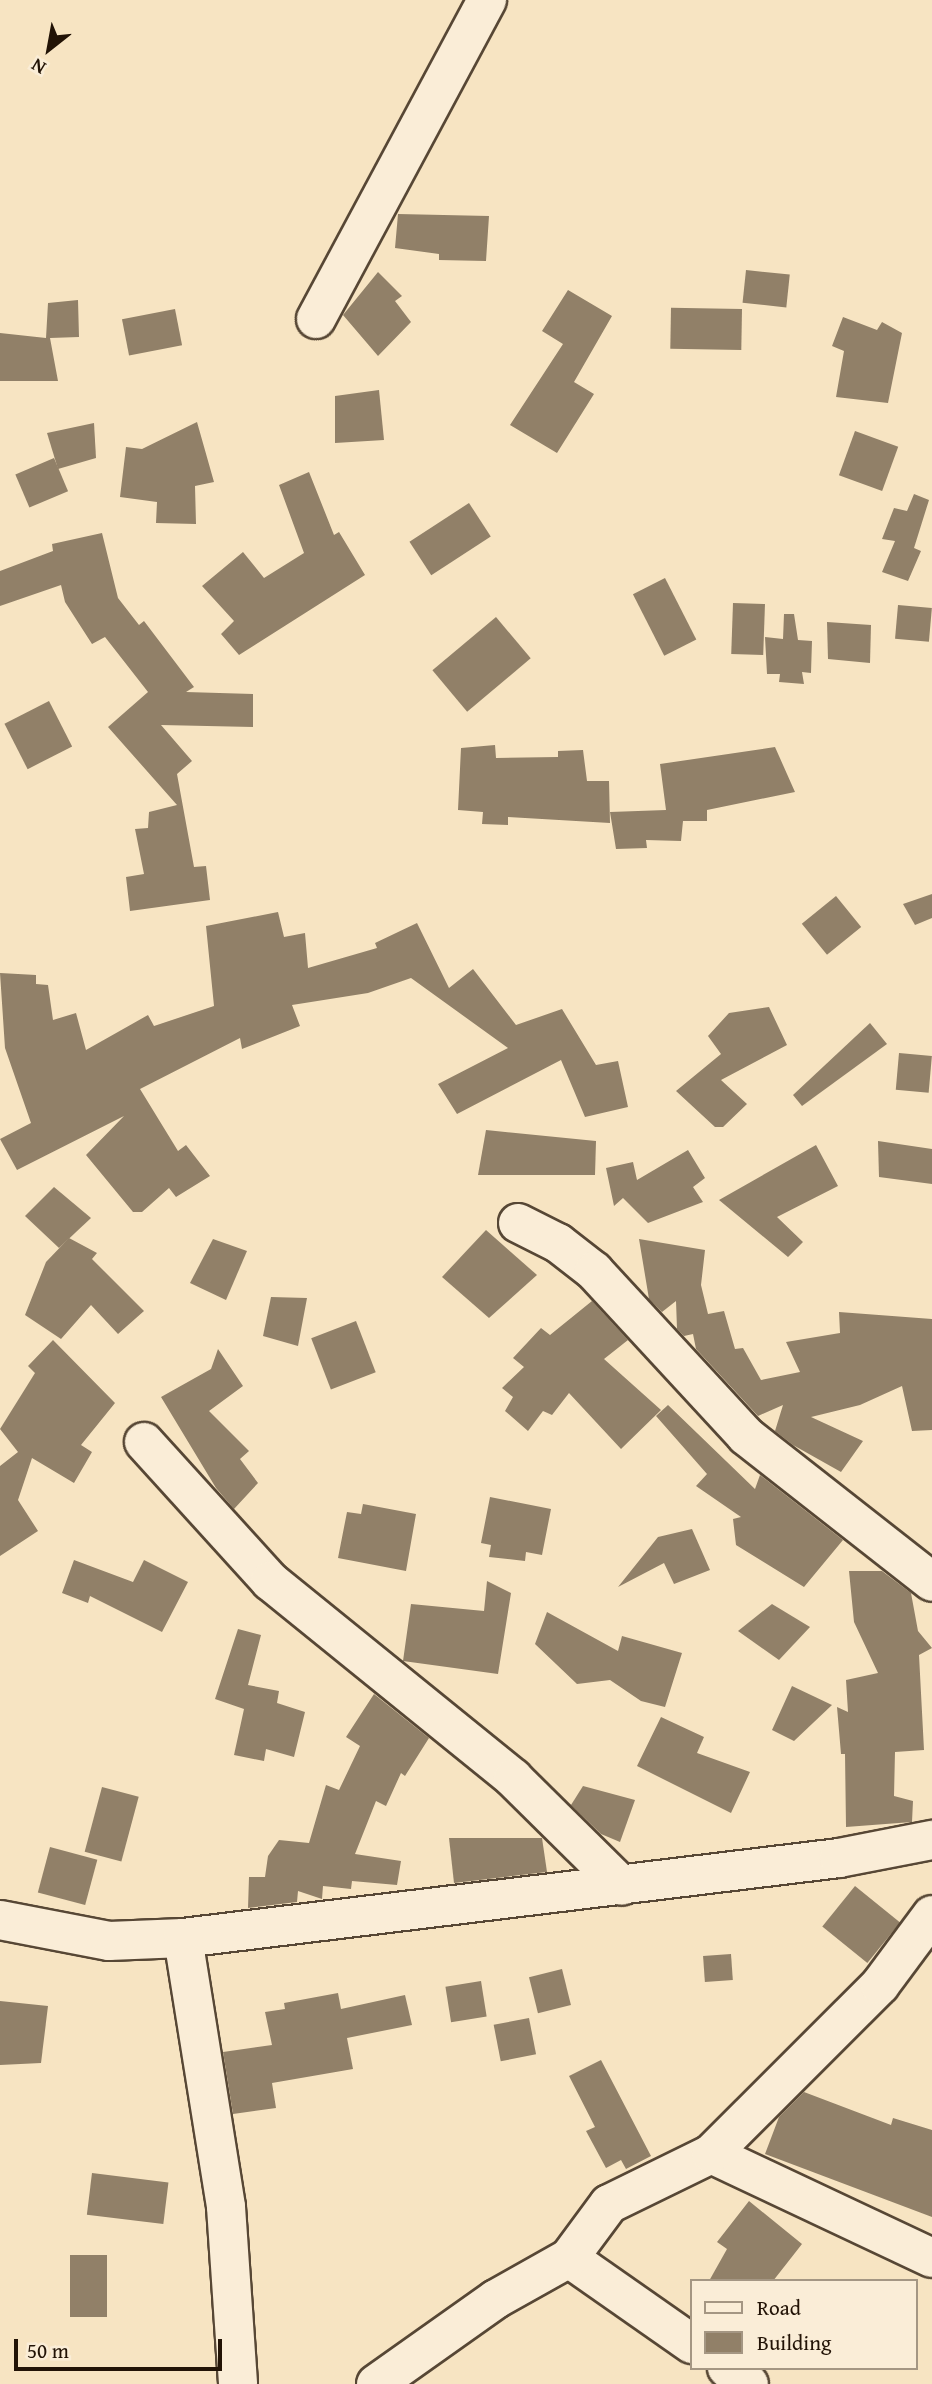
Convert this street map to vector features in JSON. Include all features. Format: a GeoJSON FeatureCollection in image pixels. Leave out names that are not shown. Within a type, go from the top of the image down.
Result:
{"type":"FeatureCollection","features":[{"type":"Feature","properties":{"kind":"street"},"geometry":{"type":"LineString","coordinates":[[316,319],[487,0]]}},
{"type":"Feature","properties":{"kind":"street"},"geometry":{"type":"LineString","coordinates":[[518,1223],[558,1243],[594,1270],[746,1436],[932,1582]]}},
{"type":"Feature","properties":{"kind":"street"},"geometry":{"type":"LineString","coordinates":[[144,1443],[270,1581],[513,1778],[622,1886]]}},
{"type":"Feature","properties":{"kind":"street"},"geometry":{"type":"LineString","coordinates":[[0,1920],[109,1941],[183,1938],[622,1886],[932,1840]]}},
{"type":"Feature","properties":{"kind":"street"},"geometry":{"type":"LineString","coordinates":[[376,2384],[496,2299],[569,2258],[609,2204],[711,2154],[880,1985],[932,1915]]}},
{"type":"Feature","properties":{"kind":"street"},"geometry":{"type":"LineString","coordinates":[[183,1938],[226,2207],[238,2384]]}},
{"type":"Feature","properties":{"kind":"street"},"geometry":{"type":"LineString","coordinates":[[711,2154],[932,2258]]}},
{"type":"Feature","properties":{"kind":"street"},"geometry":{"type":"LineString","coordinates":[[569,2258],[690,2343]]}},
{"type":"Feature","properties":{"kind":"street"},"geometry":{"type":"LineString","coordinates":[[730,2370],[749,2384]]}},
{"type":"Feature","properties":{"kind":"building"},"geometry":{"type":"Polygon","coordinates":[[[398,214],[489,216],[486,261],[439,260],[439,254],[395,248],[398,214]]]}},
{"type":"Feature","properties":{"kind":"building"},"geometry":{"type":"Polygon","coordinates":[[[746,270],[790,275],[786,307],[743,303],[746,270]]]}},
{"type":"Feature","properties":{"kind":"building"},"geometry":{"type":"Polygon","coordinates":[[[378,272],[402,296],[395,301],[411,322],[378,356],[343,315],[378,272]]]}},
{"type":"Feature","properties":{"kind":"building"},"geometry":{"type":"Polygon","coordinates":[[[568,290],[612,316],[574,382],[594,394],[557,453],[510,425],[563,344],[542,331],[568,290]]]}},
{"type":"Feature","properties":{"kind":"building"},"geometry":{"type":"Polygon","coordinates":[[[78,300],[79,337],[50,338],[58,381],[0,381],[0,333],[46,338],[48,303],[78,300]]]}},
{"type":"Feature","properties":{"kind":"building"},"geometry":{"type":"Polygon","coordinates":[[[671,308],[742,309],[741,350],[670,349],[671,308]]]}},
{"type":"Feature","properties":{"kind":"building"},"geometry":{"type":"Polygon","coordinates":[[[175,309],[182,345],[129,356],[122,319],[175,309]]]}},
{"type":"Feature","properties":{"kind":"building"},"geometry":{"type":"Polygon","coordinates":[[[843,317],[877,330],[882,322],[902,333],[888,403],[836,397],[844,351],[832,346],[843,317]]]}},
{"type":"Feature","properties":{"kind":"building"},"geometry":{"type":"Polygon","coordinates":[[[379,390],[384,440],[335,443],[335,396],[379,390]]]}},
{"type":"Feature","properties":{"kind":"building"},"geometry":{"type":"Polygon","coordinates":[[[197,422],[214,482],[195,486],[196,524],[156,523],[157,502],[120,497],[126,447],[142,449],[197,422]]]}},
{"type":"Feature","properties":{"kind":"building"},"geometry":{"type":"Polygon","coordinates":[[[94,423],[96,458],[58,469],[47,433],[94,423]]]}},
{"type":"Feature","properties":{"kind":"building"},"geometry":{"type":"Polygon","coordinates":[[[855,431],[898,447],[882,491],[839,475],[855,431]]]}},
{"type":"Feature","properties":{"kind":"building"},"geometry":{"type":"Polygon","coordinates":[[[54,458],[68,491],[29,508],[15,474],[54,458]]]}},
{"type":"Feature","properties":{"kind":"building"},"geometry":{"type":"Polygon","coordinates":[[[309,472],[334,535],[339,532],[365,575],[239,655],[221,634],[234,621],[202,586],[243,552],[264,578],[304,553],[279,485],[309,472]]]}},
{"type":"Feature","properties":{"kind":"building"},"geometry":{"type":"Polygon","coordinates":[[[914,494],[929,500],[914,548],[921,551],[908,581],[882,572],[895,541],[882,539],[894,508],[907,511],[914,494]]]}},
{"type":"Feature","properties":{"kind":"building"},"geometry":{"type":"Polygon","coordinates":[[[469,503],[491,537],[431,575],[409,542],[469,503]]]}},
{"type":"Feature","properties":{"kind":"building"},"geometry":{"type":"Polygon","coordinates":[[[102,533],[118,598],[139,625],[144,621],[194,687],[186,692],[253,694],[253,727],[161,725],[192,761],[177,774],[194,867],[206,866],[210,900],[130,911],[126,877],[144,874],[135,829],[148,828],[149,812],[177,805],[108,727],[148,692],[105,637],[92,644],[65,602],[61,585],[0,606],[0,571],[53,551],[52,544],[102,533]]]}},
{"type":"Feature","properties":{"kind":"building"},"geometry":{"type":"Polygon","coordinates":[[[665,578],[696,639],[664,656],[633,594],[665,578]]]}},
{"type":"Feature","properties":{"kind":"building"},"geometry":{"type":"Polygon","coordinates":[[[733,603],[765,604],[763,655],[731,654],[733,603]]]}},
{"type":"Feature","properties":{"kind":"building"},"geometry":{"type":"Polygon","coordinates":[[[898,605],[932,608],[929,642],[895,639],[898,605]]]}},
{"type":"Feature","properties":{"kind":"building"},"geometry":{"type":"Polygon","coordinates":[[[784,614],[794,614],[798,640],[812,641],[811,673],[802,672],[804,684],[779,682],[780,674],[767,674],[765,637],[783,639],[784,614]]]}},
{"type":"Feature","properties":{"kind":"building"},"geometry":{"type":"Polygon","coordinates":[[[496,617],[531,658],[467,712],[432,670],[496,617]]]}},
{"type":"Feature","properties":{"kind":"building"},"geometry":{"type":"Polygon","coordinates":[[[827,622],[871,625],[870,663],[828,659],[827,622]]]}},
{"type":"Feature","properties":{"kind":"building"},"geometry":{"type":"Polygon","coordinates":[[[49,701],[72,746],[28,769],[4,724],[49,701]]]}},
{"type":"Feature","properties":{"kind":"building"},"geometry":{"type":"Polygon","coordinates":[[[495,745],[496,758],[558,757],[558,751],[583,750],[587,781],[609,781],[610,823],[508,817],[508,825],[482,824],[483,812],[458,810],[461,748],[495,745]]]}},
{"type":"Feature","properties":{"kind":"building"},"geometry":{"type":"Polygon","coordinates":[[[775,747],[795,792],[707,810],[707,821],[683,821],[681,841],[646,840],[647,848],[616,849],[610,812],[666,810],[660,764],[775,747]]]}},
{"type":"Feature","properties":{"kind":"building"},"geometry":{"type":"Polygon","coordinates":[[[932,894],[932,918],[915,925],[903,904],[932,894]]]}},
{"type":"Feature","properties":{"kind":"building"},"geometry":{"type":"Polygon","coordinates":[[[836,896],[861,927],[827,955],[802,924],[836,896]]]}},
{"type":"Feature","properties":{"kind":"building"},"geometry":{"type":"Polygon","coordinates":[[[278,912],[284,937],[305,933],[308,968],[377,948],[375,943],[417,923],[449,988],[473,969],[516,1025],[562,1009],[596,1065],[618,1061],[628,1107],[585,1117],[561,1060],[457,1114],[438,1084],[508,1048],[411,978],[368,993],[292,1005],[300,1026],[242,1049],[240,1038],[140,1089],[178,1151],[186,1145],[210,1176],[176,1197],[169,1188],[142,1212],[133,1212],[86,1155],[124,1116],[17,1170],[0,1139],[31,1123],[5,1048],[0,973],[36,975],[36,984],[48,985],[53,1020],[76,1013],[86,1050],[148,1015],[154,1026],[214,1006],[206,926],[278,912]]]}},
{"type":"Feature","properties":{"kind":"building"},"geometry":{"type":"Polygon","coordinates":[[[769,1007],[787,1045],[721,1080],[747,1104],[723,1127],[715,1127],[676,1091],[721,1054],[708,1036],[729,1013],[769,1007]]]}},
{"type":"Feature","properties":{"kind":"building"},"geometry":{"type":"Polygon","coordinates":[[[870,1023],[887,1044],[802,1106],[793,1095],[870,1023]]]}},
{"type":"Feature","properties":{"kind":"building"},"geometry":{"type":"Polygon","coordinates":[[[899,1053],[932,1056],[929,1093],[896,1090],[899,1053]]]}},
{"type":"Feature","properties":{"kind":"building"},"geometry":{"type":"Polygon","coordinates":[[[486,1130],[596,1141],[595,1175],[478,1175],[486,1130]]]}},
{"type":"Feature","properties":{"kind":"building"},"geometry":{"type":"Polygon","coordinates":[[[878,1141],[932,1149],[932,1184],[879,1177],[878,1141]]]}},
{"type":"Feature","properties":{"kind":"building"},"geometry":{"type":"Polygon","coordinates":[[[816,1145],[838,1186],[777,1217],[803,1242],[788,1257],[719,1200],[816,1145]]]}},
{"type":"Feature","properties":{"kind":"building"},"geometry":{"type":"Polygon","coordinates":[[[688,1150],[705,1178],[693,1187],[703,1202],[648,1223],[623,1198],[614,1206],[606,1168],[633,1162],[637,1180],[688,1150]]]}},
{"type":"Feature","properties":{"kind":"building"},"geometry":{"type":"Polygon","coordinates":[[[54,1187],[91,1218],[59,1248],[25,1216],[54,1187]]]}},
{"type":"Feature","properties":{"kind":"building"},"geometry":{"type":"Polygon","coordinates":[[[486,1230],[537,1275],[489,1318],[442,1277],[486,1230]]]}},
{"type":"Feature","properties":{"kind":"building"},"geometry":{"type":"Polygon","coordinates":[[[69,1238],[97,1253],[92,1259],[144,1311],[118,1334],[91,1305],[61,1339],[25,1315],[46,1262],[69,1238]]]}},
{"type":"Feature","properties":{"kind":"building"},"geometry":{"type":"Polygon","coordinates":[[[213,1239],[247,1251],[226,1300],[190,1283],[213,1239]]]}},
{"type":"Feature","properties":{"kind":"building"},"geometry":{"type":"Polygon","coordinates":[[[639,1239],[705,1250],[701,1285],[708,1314],[724,1311],[735,1349],[743,1348],[761,1380],[800,1372],[786,1342],[840,1333],[839,1312],[932,1319],[932,1430],[912,1431],[902,1386],[860,1405],[811,1417],[863,1441],[841,1472],[793,1445],[775,1431],[783,1405],[758,1416],[696,1349],[693,1334],[684,1336],[677,1329],[676,1301],[662,1312],[649,1299],[639,1239]]]}},
{"type":"Feature","properties":{"kind":"building"},"geometry":{"type":"Polygon","coordinates":[[[271,1297],[307,1298],[298,1346],[263,1336],[271,1297]]]}},
{"type":"Feature","properties":{"kind":"building"},"geometry":{"type":"Polygon","coordinates":[[[592,1301],[628,1340],[604,1359],[661,1410],[621,1449],[569,1393],[552,1415],[543,1411],[528,1431],[505,1411],[513,1397],[502,1388],[524,1367],[513,1358],[541,1328],[550,1335],[592,1301]]]}},
{"type":"Feature","properties":{"kind":"building"},"geometry":{"type":"Polygon","coordinates":[[[356,1321],[376,1372],[331,1390],[311,1338],[356,1321]]]}},
{"type":"Feature","properties":{"kind":"building"},"geometry":{"type":"Polygon","coordinates":[[[53,1340],[115,1403],[81,1445],[92,1452],[74,1483],[32,1458],[18,1500],[38,1531],[0,1556],[0,1466],[18,1452],[0,1429],[35,1373],[28,1366],[53,1340]]]}},
{"type":"Feature","properties":{"kind":"building"},"geometry":{"type":"Polygon","coordinates":[[[218,1349],[243,1386],[209,1411],[249,1451],[240,1459],[258,1483],[234,1509],[216,1488],[161,1397],[211,1369],[218,1349]]]}},
{"type":"Feature","properties":{"kind":"building"},"geometry":{"type":"Polygon","coordinates":[[[668,1405],[755,1489],[760,1475],[843,1540],[804,1587],[736,1545],[733,1519],[741,1517],[696,1486],[707,1474],[656,1416],[668,1405]]]}},
{"type":"Feature","properties":{"kind":"building"},"geometry":{"type":"Polygon","coordinates":[[[490,1497],[551,1509],[542,1555],[526,1552],[525,1561],[489,1557],[491,1545],[481,1543],[490,1497]]]}},
{"type":"Feature","properties":{"kind":"building"},"geometry":{"type":"Polygon","coordinates":[[[363,1504],[416,1514],[406,1571],[338,1558],[347,1512],[361,1514],[363,1504]]]}},
{"type":"Feature","properties":{"kind":"building"},"geometry":{"type":"Polygon","coordinates":[[[692,1529],[710,1570],[674,1584],[664,1563],[618,1587],[658,1537],[692,1529]]]}},
{"type":"Feature","properties":{"kind":"building"},"geometry":{"type":"Polygon","coordinates":[[[74,1560],[133,1582],[144,1560],[188,1582],[162,1632],[90,1596],[88,1603],[62,1593],[74,1560]]]}},
{"type":"Feature","properties":{"kind":"building"},"geometry":{"type":"Polygon","coordinates":[[[849,1571],[882,1571],[911,1593],[918,1631],[932,1648],[919,1655],[924,1750],[895,1752],[894,1796],[913,1801],[912,1822],[846,1827],[845,1754],[841,1754],[837,1707],[848,1712],[846,1680],[878,1673],[854,1622],[849,1571]]]}},
{"type":"Feature","properties":{"kind":"building"},"geometry":{"type":"Polygon","coordinates":[[[487,1581],[511,1593],[498,1674],[403,1661],[411,1604],[484,1611],[487,1581]]]}},
{"type":"Feature","properties":{"kind":"building"},"geometry":{"type":"Polygon","coordinates":[[[772,1604],[810,1627],[779,1660],[738,1631],[772,1604]]]}},
{"type":"Feature","properties":{"kind":"building"},"geometry":{"type":"Polygon","coordinates":[[[547,1612],[618,1651],[622,1636],[682,1653],[665,1707],[641,1701],[610,1680],[577,1684],[535,1644],[547,1612]]]}},
{"type":"Feature","properties":{"kind":"building"},"geometry":{"type":"Polygon","coordinates":[[[238,1629],[261,1635],[248,1685],[279,1691],[277,1703],[305,1712],[294,1757],[266,1749],[264,1761],[234,1755],[244,1709],[215,1699],[238,1629]]]}},
{"type":"Feature","properties":{"kind":"building"},"geometry":{"type":"Polygon","coordinates":[[[792,1686],[832,1705],[794,1741],[772,1730],[792,1686]]]}},
{"type":"Feature","properties":{"kind":"building"},"geometry":{"type":"Polygon","coordinates":[[[374,1694],[429,1738],[405,1776],[401,1773],[386,1806],[376,1801],[355,1854],[401,1861],[397,1885],[352,1881],[351,1889],[323,1886],[322,1899],[298,1891],[297,1902],[248,1908],[249,1877],[265,1877],[268,1856],[279,1840],[309,1843],[326,1785],[339,1790],[360,1746],[346,1737],[374,1694]]]}},
{"type":"Feature","properties":{"kind":"building"},"geometry":{"type":"Polygon","coordinates":[[[661,1717],[704,1737],[697,1753],[750,1772],[731,1813],[637,1766],[661,1717]]]}},
{"type":"Feature","properties":{"kind":"building"},"geometry":{"type":"Polygon","coordinates":[[[583,1786],[635,1800],[620,1842],[601,1834],[571,1805],[583,1786]]]}},
{"type":"Feature","properties":{"kind":"building"},"geometry":{"type":"Polygon","coordinates":[[[102,1787],[139,1797],[121,1862],[85,1852],[102,1787]]]}},
{"type":"Feature","properties":{"kind":"building"},"geometry":{"type":"Polygon","coordinates":[[[449,1838],[542,1838],[547,1872],[454,1883],[449,1838]]]}},
{"type":"Feature","properties":{"kind":"building"},"geometry":{"type":"Polygon","coordinates":[[[50,1847],[97,1860],[85,1905],[38,1892],[50,1847]]]}},
{"type":"Feature","properties":{"kind":"building"},"geometry":{"type":"Polygon","coordinates":[[[855,1886],[900,1923],[867,1963],[822,1926],[855,1886]]]}},
{"type":"Feature","properties":{"kind":"building"},"geometry":{"type":"Polygon","coordinates":[[[731,1954],[733,1980],[705,1982],[703,1956],[731,1954]]]}},
{"type":"Feature","properties":{"kind":"building"},"geometry":{"type":"Polygon","coordinates":[[[562,1969],[571,2005],[538,2013],[529,1977],[562,1969]]]}},
{"type":"Feature","properties":{"kind":"building"},"geometry":{"type":"Polygon","coordinates":[[[481,1981],[487,2017],[451,2022],[445,1987],[481,1981]]]}},
{"type":"Feature","properties":{"kind":"building"},"geometry":{"type":"Polygon","coordinates":[[[338,1993],[341,2009],[405,1995],[412,2025],[347,2038],[353,2069],[272,2083],[276,2108],[233,2114],[223,2052],[272,2045],[265,2012],[285,2009],[284,2003],[338,1993]]]}},
{"type":"Feature","properties":{"kind":"building"},"geometry":{"type":"Polygon","coordinates":[[[0,2001],[48,2006],[41,2063],[0,2065],[0,2001]]]}},
{"type":"Feature","properties":{"kind":"building"},"geometry":{"type":"Polygon","coordinates":[[[529,2018],[536,2054],[501,2061],[494,2025],[529,2018]]]}},
{"type":"Feature","properties":{"kind":"building"},"geometry":{"type":"Polygon","coordinates":[[[601,2060],[651,2156],[626,2169],[621,2160],[606,2168],[586,2131],[595,2127],[569,2076],[601,2060]]]}},
{"type":"Feature","properties":{"kind":"building"},"geometry":{"type":"Polygon","coordinates":[[[804,2092],[891,2125],[893,2118],[932,2130],[932,2217],[765,2154],[779,2117],[804,2092]]]}},
{"type":"Feature","properties":{"kind":"building"},"geometry":{"type":"Polygon","coordinates":[[[92,2173],[168,2182],[163,2224],[87,2215],[92,2173]]]}},
{"type":"Feature","properties":{"kind":"building"},"geometry":{"type":"Polygon","coordinates":[[[749,2201],[802,2244],[775,2279],[710,2279],[727,2249],[717,2242],[749,2201]]]}},
{"type":"Feature","properties":{"kind":"building"},"geometry":{"type":"Polygon","coordinates":[[[70,2255],[107,2255],[107,2317],[70,2317],[70,2255]]]}}]}
